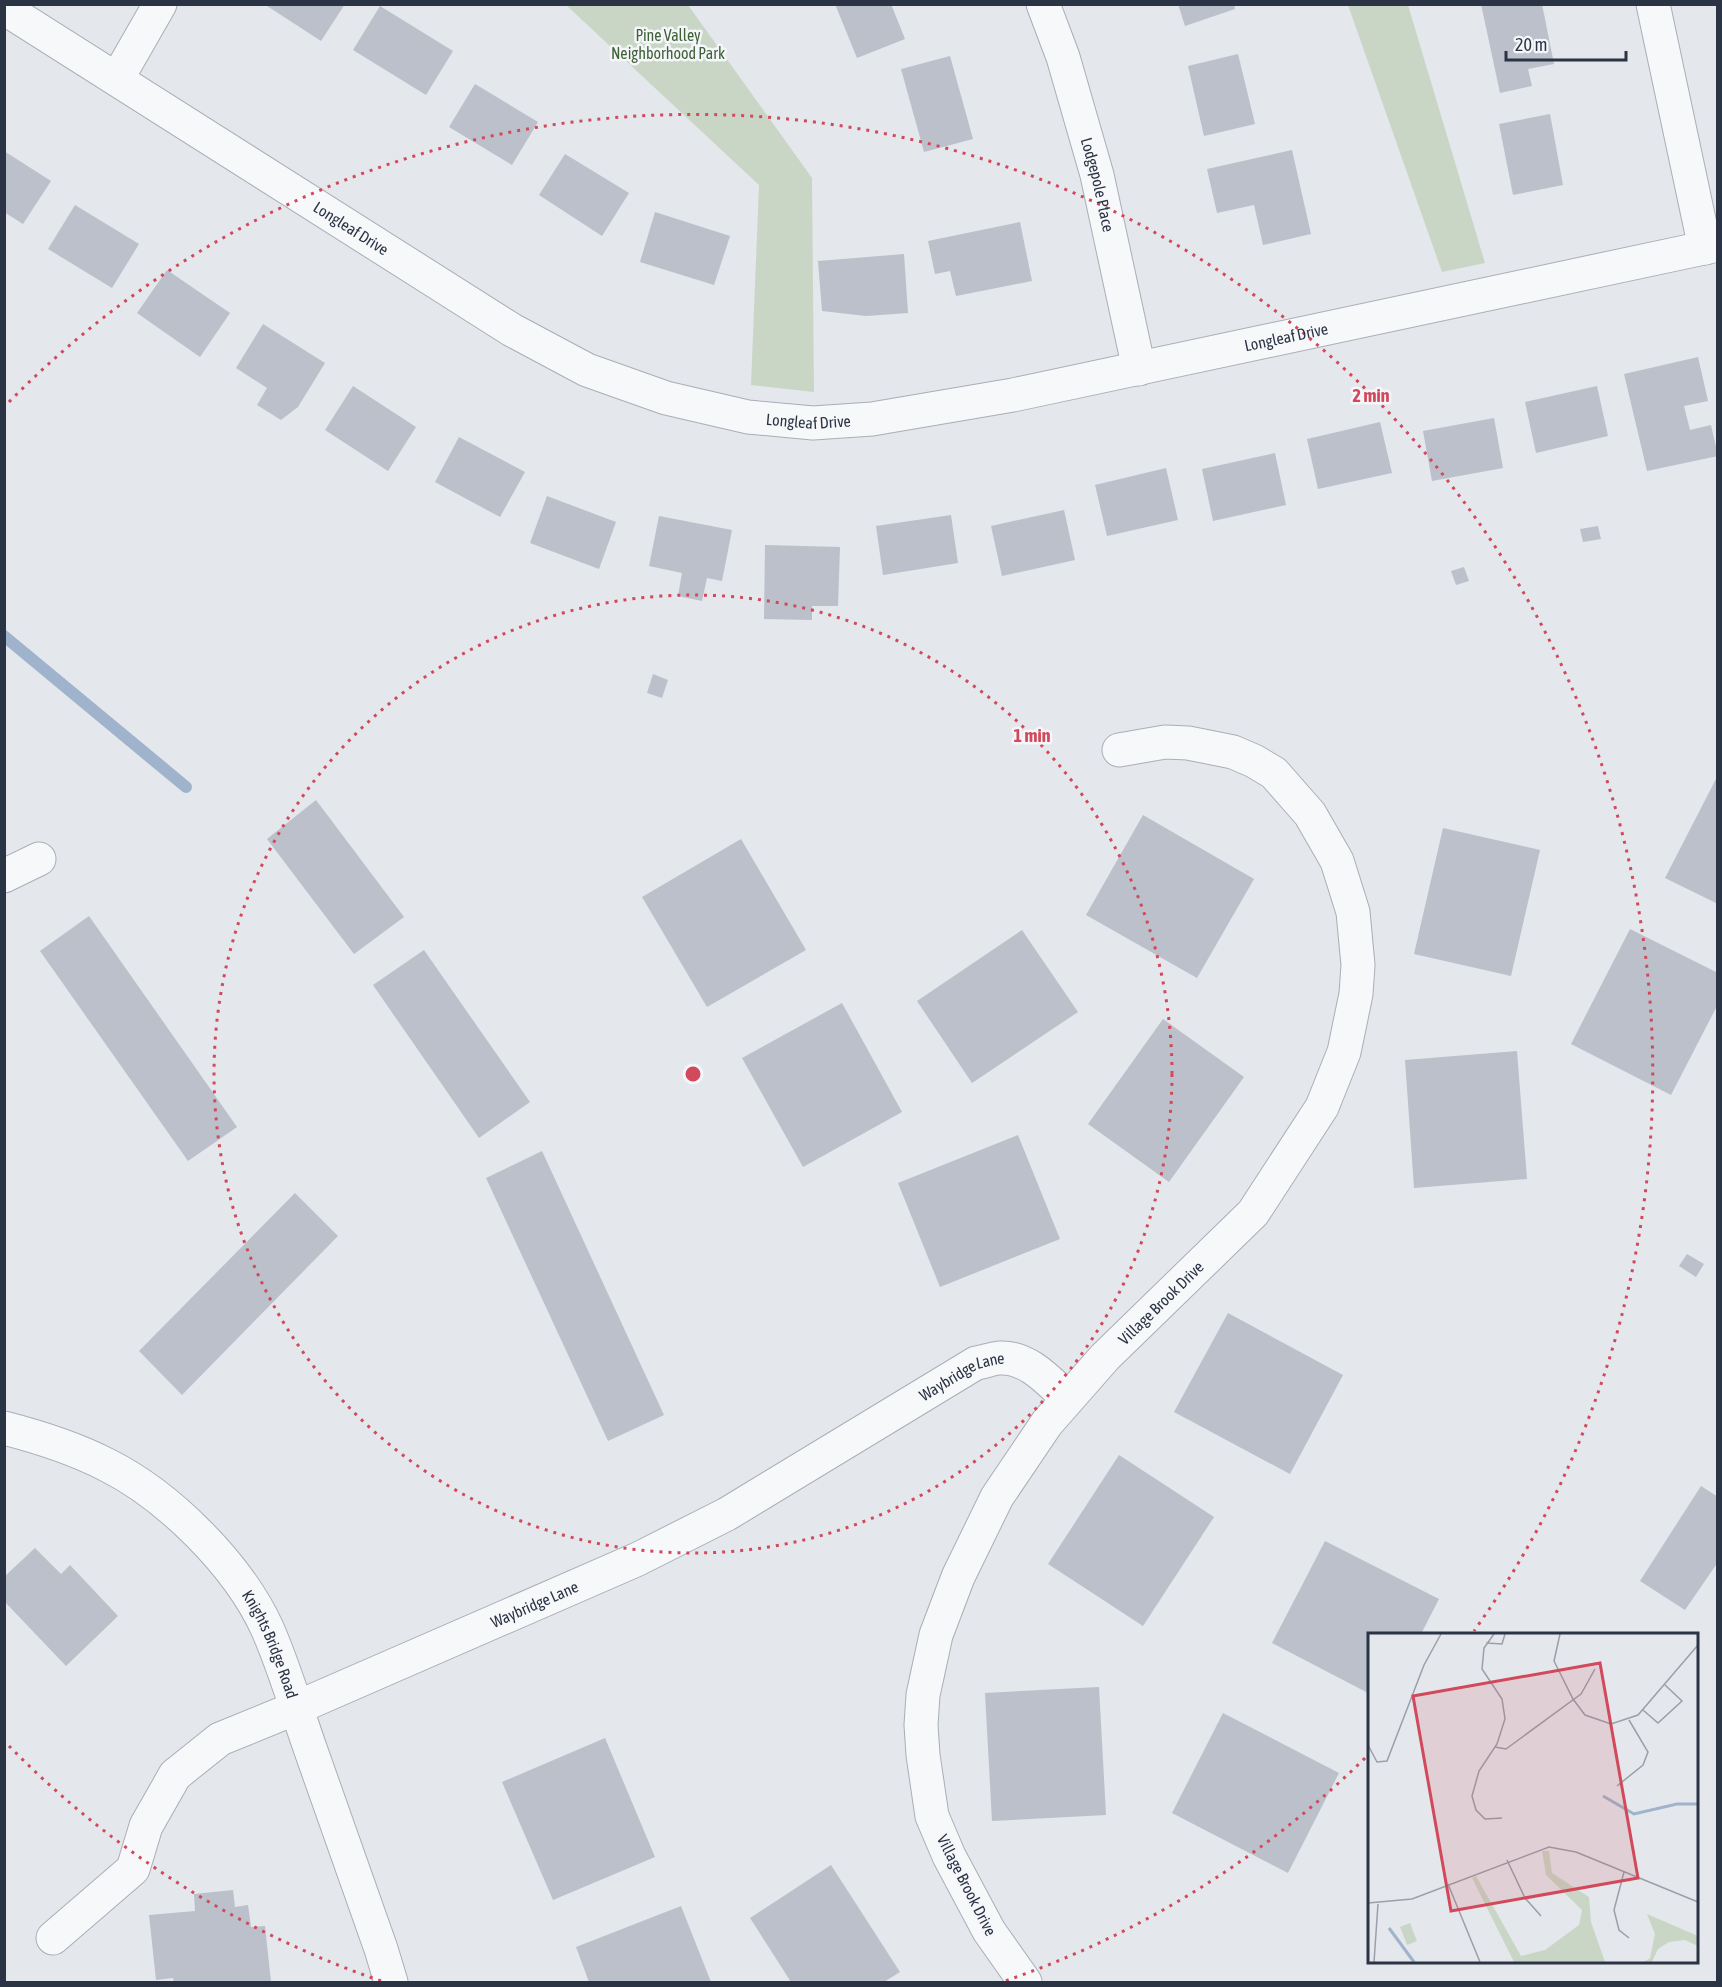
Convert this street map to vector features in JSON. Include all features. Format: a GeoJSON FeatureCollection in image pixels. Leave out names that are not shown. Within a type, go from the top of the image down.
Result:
{"type":"FeatureCollection","features":[{"type":"Feature","properties":{"kind":"street"},"geometry":{"type":"LineString","coordinates":[[117,79],[160,4]]}},
{"type":"Feature","properties":{"kind":"street","name":"Lodgepole Place"},"geometry":{"type":"LineString","coordinates":[[1043,4],[1063,57],[1097,175],[1139,369]]}},
{"type":"Feature","properties":{"kind":"street","name":"Longleaf Drive"},"geometry":{"type":"LineString","coordinates":[[4,8],[512,330],[587,370],[666,398],[748,417],[813,423],[872,419],[1013,395],[1711,246],[1653,4]]}},
{"type":"Feature","properties":{"kind":"street","name":"Village Brook Drive"},"geometry":{"type":"LineString","coordinates":[[1025,1983],[989,1931],[949,1856],[932,1816],[921,1725],[923,1695],[936,1635],[963,1567],[997,1497],[1047,1424],[1067,1398],[1105,1357],[1253,1214],[1322,1107],[1344,1052],[1356,994],[1358,965],[1353,912],[1337,861],[1310,814],[1274,773],[1233,752],[1188,743],[1165,742],[1119,750]]}},
{"type":"Feature","properties":{"kind":"street"},"geometry":{"type":"LineString","coordinates":[[4,876],[39,859]]}},
{"type":"Feature","properties":{"kind":"street","name":"Waybridge Lane"},"geometry":{"type":"LineString","coordinates":[[53,1938],[133,1869],[146,1826],[175,1775],[220,1739],[638,1559],[717,1519],[976,1363],[1001,1358],[1014,1360],[1038,1371],[1067,1398]]}},
{"type":"Feature","properties":{"kind":"street","name":"Knights Bridge Road"},"geometry":{"type":"LineString","coordinates":[[4,1428],[48,1440],[108,1465],[163,1501],[211,1546],[256,1609],[267,1628],[296,1708],[378,1938],[391,1983]]}},
{"type":"Feature","properties":{"kind":"green space","name":"Pine Valley Neighborhood Park"},"geometry":{"type":"Polygon","coordinates":[[[566,5],[688,5],[812,178],[814,392],[751,385],[759,185],[566,5]]]}},
{"type":"Feature","properties":{"kind":"green space"},"geometry":{"type":"Polygon","coordinates":[[[1348,5],[1408,5],[1485,263],[1442,272],[1348,5]]]}},
{"type":"Feature","properties":{"kind":"building"},"geometry":{"type":"Polygon","coordinates":[[[264,4],[345,4],[321,41],[264,4]]]}},
{"type":"Feature","properties":{"kind":"building"},"geometry":{"type":"Polygon","coordinates":[[[835,4],[891,4],[905,39],[857,58],[835,4]]]}},
{"type":"Feature","properties":{"kind":"building"},"geometry":{"type":"Polygon","coordinates":[[[1178,4],[1234,4],[1235,9],[1185,26],[1178,4]]]}},
{"type":"Feature","properties":{"kind":"building"},"geometry":{"type":"Polygon","coordinates":[[[1481,4],[1542,4],[1554,64],[1528,69],[1532,86],[1500,93],[1481,4]]]}},
{"type":"Feature","properties":{"kind":"building"},"geometry":{"type":"Polygon","coordinates":[[[380,6],[453,51],[426,95],[353,50],[380,6]]]}},
{"type":"Feature","properties":{"kind":"building"},"geometry":{"type":"Polygon","coordinates":[[[1238,54],[1255,124],[1204,136],[1188,66],[1238,54]]]}},
{"type":"Feature","properties":{"kind":"building"},"geometry":{"type":"Polygon","coordinates":[[[950,56],[973,139],[924,152],[901,69],[950,56]]]}},
{"type":"Feature","properties":{"kind":"building"},"geometry":{"type":"Polygon","coordinates":[[[475,84],[538,122],[512,165],[449,127],[475,84]]]}},
{"type":"Feature","properties":{"kind":"building"},"geometry":{"type":"Polygon","coordinates":[[[1550,114],[1563,185],[1513,195],[1499,124],[1550,114]]]}},
{"type":"Feature","properties":{"kind":"building"},"geometry":{"type":"Polygon","coordinates":[[[1292,150],[1311,234],[1263,245],[1254,205],[1217,213],[1207,169],[1292,150]]]}},
{"type":"Feature","properties":{"kind":"building"},"geometry":{"type":"Polygon","coordinates":[[[4,151],[51,181],[23,224],[4,212],[4,151]]]}},
{"type":"Feature","properties":{"kind":"building"},"geometry":{"type":"Polygon","coordinates":[[[565,154],[629,193],[602,236],[539,195],[565,154]]]}},
{"type":"Feature","properties":{"kind":"building"},"geometry":{"type":"Polygon","coordinates":[[[75,205],[139,244],[112,288],[48,249],[75,205]]]}},
{"type":"Feature","properties":{"kind":"building"},"geometry":{"type":"Polygon","coordinates":[[[655,212],[730,236],[714,285],[640,262],[655,212]]]}},
{"type":"Feature","properties":{"kind":"building"},"geometry":{"type":"Polygon","coordinates":[[[1020,222],[1032,281],[956,296],[950,271],[935,274],[928,241],[1020,222]]]}},
{"type":"Feature","properties":{"kind":"building"},"geometry":{"type":"Polygon","coordinates":[[[904,254],[908,313],[866,316],[822,311],[818,261],[904,254]]]}},
{"type":"Feature","properties":{"kind":"building"},"geometry":{"type":"Polygon","coordinates":[[[167,270],[230,313],[200,357],[137,313],[167,270]]]}},
{"type":"Feature","properties":{"kind":"building"},"geometry":{"type":"Polygon","coordinates":[[[263,324],[325,363],[298,407],[281,420],[257,405],[267,388],[236,368],[263,324]]]}},
{"type":"Feature","properties":{"kind":"building"},"geometry":{"type":"Polygon","coordinates":[[[1698,357],[1708,401],[1684,406],[1690,430],[1711,425],[1718,456],[1647,471],[1624,374],[1698,357]]]}},
{"type":"Feature","properties":{"kind":"building"},"geometry":{"type":"Polygon","coordinates":[[[353,386],[416,427],[388,471],[325,430],[353,386]]]}},
{"type":"Feature","properties":{"kind":"building"},"geometry":{"type":"Polygon","coordinates":[[[1597,386],[1608,436],[1536,453],[1525,402],[1597,386]]]}},
{"type":"Feature","properties":{"kind":"building"},"geometry":{"type":"Polygon","coordinates":[[[1494,418],[1503,468],[1432,481],[1423,431],[1494,418]]]}},
{"type":"Feature","properties":{"kind":"building"},"geometry":{"type":"Polygon","coordinates":[[[1380,422],[1392,473],[1318,489],[1307,439],[1380,422]]]}},
{"type":"Feature","properties":{"kind":"building"},"geometry":{"type":"Polygon","coordinates":[[[459,437],[525,472],[500,517],[435,482],[459,437]]]}},
{"type":"Feature","properties":{"kind":"building"},"geometry":{"type":"Polygon","coordinates":[[[1275,453],[1286,505],[1213,521],[1202,469],[1275,453]]]}},
{"type":"Feature","properties":{"kind":"building"},"geometry":{"type":"Polygon","coordinates":[[[1166,468],[1178,520],[1107,536],[1095,485],[1166,468]]]}},
{"type":"Feature","properties":{"kind":"building"},"geometry":{"type":"Polygon","coordinates":[[[547,496],[616,522],[599,569],[530,543],[547,496]]]}},
{"type":"Feature","properties":{"kind":"building"},"geometry":{"type":"Polygon","coordinates":[[[1064,510],[1075,560],[1002,576],[991,526],[1064,510]]]}},
{"type":"Feature","properties":{"kind":"building"},"geometry":{"type":"Polygon","coordinates":[[[951,515],[958,563],[883,575],[876,526],[951,515]]]}},
{"type":"Feature","properties":{"kind":"building"},"geometry":{"type":"Polygon","coordinates":[[[659,516],[732,530],[722,581],[707,578],[702,601],[678,596],[682,573],[649,566],[659,516]]]}},
{"type":"Feature","properties":{"kind":"building"},"geometry":{"type":"Polygon","coordinates":[[[1598,526],[1601,539],[1583,542],[1580,529],[1598,526]]]}},
{"type":"Feature","properties":{"kind":"building"},"geometry":{"type":"Polygon","coordinates":[[[765,545],[840,547],[838,606],[812,606],[812,620],[764,619],[765,545]]]}},
{"type":"Feature","properties":{"kind":"building"},"geometry":{"type":"Polygon","coordinates":[[[1464,567],[1469,581],[1456,585],[1451,571],[1464,567]]]}},
{"type":"Feature","properties":{"kind":"building"},"geometry":{"type":"Polygon","coordinates":[[[653,674],[668,680],[662,698],[647,693],[653,674]]]}},
{"type":"Feature","properties":{"kind":"building"},"geometry":{"type":"Polygon","coordinates":[[[1718,775],[1718,904],[1665,878],[1718,775]]]}},
{"type":"Feature","properties":{"kind":"building"},"geometry":{"type":"Polygon","coordinates":[[[316,800],[404,917],[354,954],[267,839],[316,800]]]}},
{"type":"Feature","properties":{"kind":"building"},"geometry":{"type":"Polygon","coordinates":[[[1143,815],[1254,879],[1197,978],[1086,915],[1143,815]]]}},
{"type":"Feature","properties":{"kind":"building"},"geometry":{"type":"Polygon","coordinates":[[[1443,828],[1540,850],[1511,976],[1414,954],[1443,828]]]}},
{"type":"Feature","properties":{"kind":"building"},"geometry":{"type":"Polygon","coordinates":[[[741,839],[806,950],[707,1007],[642,897],[741,839]]]}},
{"type":"Feature","properties":{"kind":"building"},"geometry":{"type":"Polygon","coordinates":[[[89,916],[237,1127],[188,1161],[40,951],[89,916]]]}},
{"type":"Feature","properties":{"kind":"building"},"geometry":{"type":"Polygon","coordinates":[[[1630,929],[1718,973],[1718,1004],[1671,1095],[1571,1044],[1630,929]]]}},
{"type":"Feature","properties":{"kind":"building"},"geometry":{"type":"Polygon","coordinates":[[[1022,930],[1078,1012],[972,1083],[917,1001],[1022,930]]]}},
{"type":"Feature","properties":{"kind":"building"},"geometry":{"type":"Polygon","coordinates":[[[424,950],[530,1102],[479,1138],[373,985],[424,950]]]}},
{"type":"Feature","properties":{"kind":"building"},"geometry":{"type":"Polygon","coordinates":[[[842,1003],[902,1112],[803,1167],[742,1058],[842,1003]]]}},
{"type":"Feature","properties":{"kind":"building"},"geometry":{"type":"Polygon","coordinates":[[[1163,1019],[1244,1077],[1169,1182],[1088,1124],[1163,1019]]]}},
{"type":"Feature","properties":{"kind":"building"},"geometry":{"type":"Polygon","coordinates":[[[1517,1051],[1527,1179],[1414,1188],[1405,1060],[1517,1051]]]}},
{"type":"Feature","properties":{"kind":"building"},"geometry":{"type":"Polygon","coordinates":[[[1018,1135],[1060,1239],[940,1287],[898,1183],[1018,1135]]]}},
{"type":"Feature","properties":{"kind":"building"},"geometry":{"type":"Polygon","coordinates":[[[542,1151],[664,1415],[608,1441],[486,1178],[542,1151]]]}},
{"type":"Feature","properties":{"kind":"building"},"geometry":{"type":"Polygon","coordinates":[[[295,1193],[338,1236],[182,1395],[139,1351],[295,1193]]]}},
{"type":"Feature","properties":{"kind":"building"},"geometry":{"type":"Polygon","coordinates":[[[1687,1254],[1704,1264],[1696,1277],[1679,1266],[1687,1254]]]}},
{"type":"Feature","properties":{"kind":"building"},"geometry":{"type":"Polygon","coordinates":[[[1228,1313],[1343,1375],[1290,1474],[1174,1412],[1228,1313]]]}},
{"type":"Feature","properties":{"kind":"building"},"geometry":{"type":"Polygon","coordinates":[[[1119,1455],[1214,1517],[1143,1626],[1048,1564],[1119,1455]]]}},
{"type":"Feature","properties":{"kind":"building"},"geometry":{"type":"Polygon","coordinates":[[[1701,1486],[1718,1497],[1718,1562],[1685,1610],[1640,1581],[1701,1486]]]}},
{"type":"Feature","properties":{"kind":"building"},"geometry":{"type":"Polygon","coordinates":[[[1325,1541],[1439,1599],[1422,1633],[1368,1633],[1368,1693],[1272,1643],[1325,1541]]]}},
{"type":"Feature","properties":{"kind":"building"},"geometry":{"type":"Polygon","coordinates":[[[35,1548],[61,1574],[70,1565],[118,1616],[66,1666],[4,1601],[4,1577],[35,1548]]]}},
{"type":"Feature","properties":{"kind":"building"},"geometry":{"type":"Polygon","coordinates":[[[1099,1687],[1106,1815],[992,1821],[985,1693],[1099,1687]]]}},
{"type":"Feature","properties":{"kind":"building"},"geometry":{"type":"Polygon","coordinates":[[[1223,1713],[1339,1773],[1288,1873],[1172,1813],[1223,1713]]]}},
{"type":"Feature","properties":{"kind":"building"},"geometry":{"type":"Polygon","coordinates":[[[605,1738],[655,1857],[553,1900],[502,1782],[605,1738]]]}},
{"type":"Feature","properties":{"kind":"building"},"geometry":{"type":"Polygon","coordinates":[[[831,1865],[900,1972],[884,1982],[791,1982],[750,1918],[831,1865]]]}},
{"type":"Feature","properties":{"kind":"building"},"geometry":{"type":"Polygon","coordinates":[[[233,1890],[235,1907],[248,1905],[251,1927],[265,1926],[271,1982],[174,1982],[173,1978],[156,1980],[149,1915],[195,1911],[194,1894],[233,1890]]]}},
{"type":"Feature","properties":{"kind":"building"},"geometry":{"type":"Polygon","coordinates":[[[681,1906],[711,1982],[589,1982],[576,1947],[681,1906]]]}},
{"type":"Feature","properties":{"kind":"waterway"},"geometry":{"type":"LineString","coordinates":[[4,636],[186,787]]}}]}
